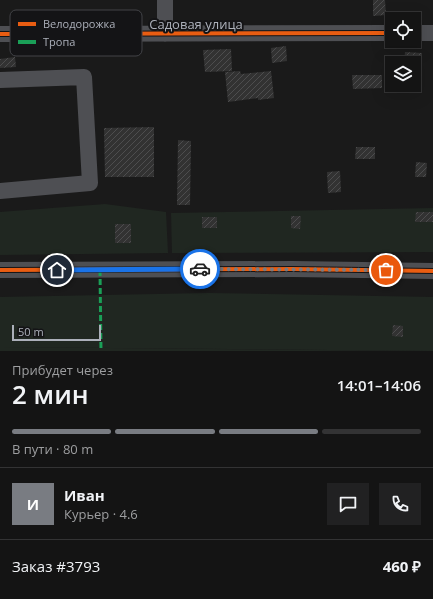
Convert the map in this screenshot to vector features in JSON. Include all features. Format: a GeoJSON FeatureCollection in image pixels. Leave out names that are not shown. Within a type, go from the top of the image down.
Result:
{"type":"FeatureCollection","features":[{"type":"Feature","properties":{"kind":"street"},"geometry":{"type":"LineString","coordinates":[[165,0],[165,34]]}},
{"type":"Feature","properties":{"kind":"street","name":"Садовая улица"},"geometry":{"type":"LineString","coordinates":[[142,34],[385,33]]}},
{"type":"Feature","properties":{"kind":"street"},"geometry":{"type":"LineString","coordinates":[[421,33],[433,33]]}},
{"type":"Feature","properties":{"kind":"street"},"geometry":{"type":"LineString","coordinates":[[0,80],[84,77],[90,183],[0,191]]}},
{"type":"Feature","properties":{"kind":"street"},"geometry":{"type":"LineString","coordinates":[[0,270],[292,269],[433,271]]}},
{"type":"Feature","properties":{"kind":"green space"},"geometry":{"type":"Polygon","coordinates":[[[105,204],[166,212],[168,253],[0,255],[0,212],[105,204]]]}},
{"type":"Feature","properties":{"kind":"green space"},"geometry":{"type":"Polygon","coordinates":[[[433,208],[433,252],[172,253],[171,213],[433,208]]]}},
{"type":"Feature","properties":{"kind":"green space"},"geometry":{"type":"Polygon","coordinates":[[[209,293],[433,297],[433,351],[0,347],[0,297],[209,293]]]}},
{"type":"Feature","properties":{"kind":"green space"},"geometry":{"type":"Polygon","coordinates":[[[0,347],[420,351],[0,351],[0,347]]]}},
{"type":"Feature","properties":{"kind":"building"},"geometry":{"type":"Polygon","coordinates":[[[373,0],[385,0],[385,15],[373,16],[373,0]]]}},
{"type":"Feature","properties":{"kind":"building"},"geometry":{"type":"Polygon","coordinates":[[[286,46],[287,61],[272,63],[271,48],[286,46]]]}},
{"type":"Feature","properties":{"kind":"building"},"geometry":{"type":"Polygon","coordinates":[[[231,49],[232,71],[205,72],[203,50],[231,49]]]}},
{"type":"Feature","properties":{"kind":"building"},"geometry":{"type":"Polygon","coordinates":[[[405,52],[422,53],[422,63],[421,56],[405,56],[405,52]]]}},
{"type":"Feature","properties":{"kind":"building"},"geometry":{"type":"Polygon","coordinates":[[[15,57],[16,67],[0,68],[0,59],[15,57]]]}},
{"type":"Feature","properties":{"kind":"building"},"geometry":{"type":"Polygon","coordinates":[[[240,71],[241,74],[271,71],[274,98],[258,100],[258,98],[228,102],[225,72],[240,71]]]}},
{"type":"Feature","properties":{"kind":"building"},"geometry":{"type":"Polygon","coordinates":[[[352,75],[382,75],[382,88],[353,89],[352,75]]]}},
{"type":"Feature","properties":{"kind":"building"},"geometry":{"type":"Polygon","coordinates":[[[154,127],[154,177],[105,177],[104,128],[154,127]]]}},
{"type":"Feature","properties":{"kind":"building"},"geometry":{"type":"Polygon","coordinates":[[[178,140],[191,141],[190,205],[177,205],[178,140]]]}},
{"type":"Feature","properties":{"kind":"building"},"geometry":{"type":"Polygon","coordinates":[[[356,147],[375,147],[375,159],[355,159],[356,147]]]}},
{"type":"Feature","properties":{"kind":"building"},"geometry":{"type":"Polygon","coordinates":[[[416,162],[427,163],[426,177],[415,177],[416,162]]]}},
{"type":"Feature","properties":{"kind":"building"},"geometry":{"type":"Polygon","coordinates":[[[340,171],[341,192],[328,193],[327,172],[340,171]]]}},
{"type":"Feature","properties":{"kind":"building"},"geometry":{"type":"Polygon","coordinates":[[[416,212],[433,212],[433,222],[415,222],[416,212]]]}},
{"type":"Feature","properties":{"kind":"building"},"geometry":{"type":"Polygon","coordinates":[[[291,216],[301,216],[300,229],[291,228],[291,216]]]}},
{"type":"Feature","properties":{"kind":"building"},"geometry":{"type":"Polygon","coordinates":[[[202,217],[217,217],[217,228],[202,228],[202,217]]]}},
{"type":"Feature","properties":{"kind":"building"},"geometry":{"type":"Polygon","coordinates":[[[115,224],[131,224],[131,243],[115,243],[115,224]]]}},
{"type":"Feature","properties":{"kind":"building"},"geometry":{"type":"Polygon","coordinates":[[[393,325],[403,326],[403,337],[392,336],[393,325]]]}},
{"type":"Feature","properties":{"kind":"marked path"},"geometry":{"type":"LineString","coordinates":[[100,270],[101,351]]}},
{"type":"Feature","properties":{"kind":"cycle path"},"geometry":{"type":"LineString","coordinates":[[142,34],[385,33]]}},
{"type":"Feature","properties":{"kind":"cycle path"},"geometry":{"type":"LineString","coordinates":[[0,34],[10,34]]}},
{"type":"Feature","properties":{"kind":"cycle path"},"geometry":{"type":"LineString","coordinates":[[0,270],[292,269],[433,271]]}},
{"type":"Feature","properties":{"kind":"way so far"},"geometry":{"type":"LineString","coordinates":[[200,269],[386,270]]}},
{"type":"Feature","properties":{"kind":"route"},"geometry":{"type":"LineString","coordinates":[[57,270],[200,269]]}}]}
